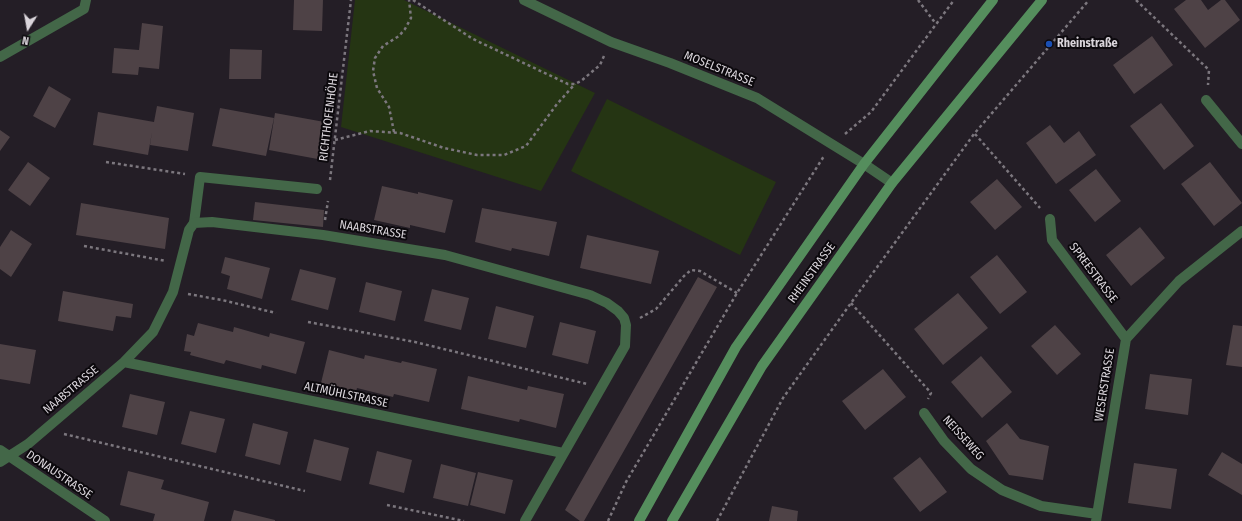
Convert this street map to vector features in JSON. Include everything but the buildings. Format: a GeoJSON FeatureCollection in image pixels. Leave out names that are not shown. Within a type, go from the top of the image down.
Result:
{"type":"FeatureCollection","features":[{"type":"Feature","properties":{"kind":"street"},"geometry":{"type":"LineString","coordinates":[[0,57],[84,9],[86,0]]}},
{"type":"Feature","properties":{"kind":"street","name":"MOSELSTRASSE"},"geometry":{"type":"LineString","coordinates":[[524,0],[611,42],[670,63],[757,98],[892,183]]}},
{"type":"Feature","properties":{"kind":"street","name":"RHEINSTRASSE"},"geometry":{"type":"LineString","coordinates":[[639,521],[736,347],[864,164],[993,0]]}},
{"type":"Feature","properties":{"kind":"street","name":"RHEINSTRASSE"},"geometry":{"type":"LineString","coordinates":[[672,521],[762,366],[892,183],[1042,0]]}},
{"type":"Feature","properties":{"kind":"street"},"geometry":{"type":"LineString","coordinates":[[1206,100],[1242,144]]}},
{"type":"Feature","properties":{"kind":"street"},"geometry":{"type":"LineString","coordinates":[[194,223],[200,177],[317,189]]}},
{"type":"Feature","properties":{"kind":"street","name":"SPREESTRASSE"},"geometry":{"type":"LineString","coordinates":[[1050,219],[1052,240],[1126,339]]}},
{"type":"Feature","properties":{"kind":"street","name":"NAABSTRASSE"},"geometry":{"type":"LineString","coordinates":[[2,456],[28,444],[124,362],[153,332],[173,292],[186,239],[194,223],[212,222],[324,235],[445,255],[590,295],[607,303],[624,318]]}},
{"type":"Feature","properties":{"kind":"street","name":"WESERSTRASSE"},"geometry":{"type":"LineString","coordinates":[[1096,518],[1126,339],[1179,281],[1242,231]]}},
{"type":"Feature","properties":{"kind":"street"},"geometry":{"type":"LineString","coordinates":[[525,521],[625,346],[627,335],[624,318]]}},
{"type":"Feature","properties":{"kind":"street","name":"ALTMÜHLSTRASSE"},"geometry":{"type":"LineString","coordinates":[[124,362],[563,453]]}},
{"type":"Feature","properties":{"kind":"street","name":"NEISSEWEG"},"geometry":{"type":"LineString","coordinates":[[924,413],[944,441],[971,469],[1002,490],[1041,506],[1096,518]]}},
{"type":"Feature","properties":{"kind":"street","name":"DONAUSTRASSE"},"geometry":{"type":"LineString","coordinates":[[2,456],[105,521]]}},
{"type":"Feature","properties":{"kind":"path","name":"RICHTHOFENHÖHE"},"geometry":{"type":"LineString","coordinates":[[330,182],[351,0]]}},
{"type":"Feature","properties":{"kind":"path"},"geometry":{"type":"LineString","coordinates":[[394,132],[390,107],[377,88],[373,71],[375,58],[383,46],[399,36],[405,29],[410,18],[409,0]]}},
{"type":"Feature","properties":{"kind":"path"},"geometry":{"type":"LineString","coordinates":[[413,0],[473,39],[568,84],[575,84],[582,81],[600,65]]}},
{"type":"Feature","properties":{"kind":"path"},"geometry":{"type":"LineString","coordinates":[[918,0],[936,24]]}},
{"type":"Feature","properties":{"kind":"path"},"geometry":{"type":"LineString","coordinates":[[608,521],[626,482],[737,294],[831,144],[871,112],[954,0]]}},
{"type":"Feature","properties":{"kind":"path"},"geometry":{"type":"LineString","coordinates":[[717,521],[783,398],[974,134],[1089,0]]}},
{"type":"Feature","properties":{"kind":"path"},"geometry":{"type":"LineString","coordinates":[[1136,0],[1209,70],[1206,100]]}},
{"type":"Feature","properties":{"kind":"path"},"geometry":{"type":"LineString","coordinates":[[335,140],[370,131],[394,132],[444,148],[477,155],[504,155],[526,146],[575,84]]}},
{"type":"Feature","properties":{"kind":"path"},"geometry":{"type":"LineString","coordinates":[[974,134],[1050,219]]}},
{"type":"Feature","properties":{"kind":"path"},"geometry":{"type":"LineString","coordinates":[[106,162],[200,177]]}},
{"type":"Feature","properties":{"kind":"path"},"geometry":{"type":"LineString","coordinates":[[324,235],[328,197]]}},
{"type":"Feature","properties":{"kind":"path"},"geometry":{"type":"LineString","coordinates":[[84,246],[180,263]]}},
{"type":"Feature","properties":{"kind":"path"},"geometry":{"type":"LineString","coordinates":[[624,318],[641,318],[656,309],[684,276],[691,270],[700,271],[737,294]]}},
{"type":"Feature","properties":{"kind":"path"},"geometry":{"type":"LineString","coordinates":[[206,297],[276,313]]}},
{"type":"Feature","properties":{"kind":"path"},"geometry":{"type":"LineString","coordinates":[[851,304],[930,393],[924,413]]}},
{"type":"Feature","properties":{"kind":"path"},"geometry":{"type":"LineString","coordinates":[[308,322],[415,342],[601,388]]}},
{"type":"Feature","properties":{"kind":"path"},"geometry":{"type":"LineString","coordinates":[[45,429],[305,491]]}},
{"type":"Feature","properties":{"kind":"path"},"geometry":{"type":"LineString","coordinates":[[387,505],[464,521]]}},
{"type":"Feature","properties":{"kind":"green space"},"geometry":{"type":"Polygon","coordinates":[[[355,0],[404,0],[595,93],[541,191],[341,127],[355,0]]]}},
{"type":"Feature","properties":{"kind":"green space"},"geometry":{"type":"Polygon","coordinates":[[[607,99],[776,182],[740,255],[571,171],[607,99]]]}},
{"type":"Feature","properties":{"kind":"place","name":"Rheinstraße"},"geometry":{"type":"Point","coordinates":[1049,44]}}]}
